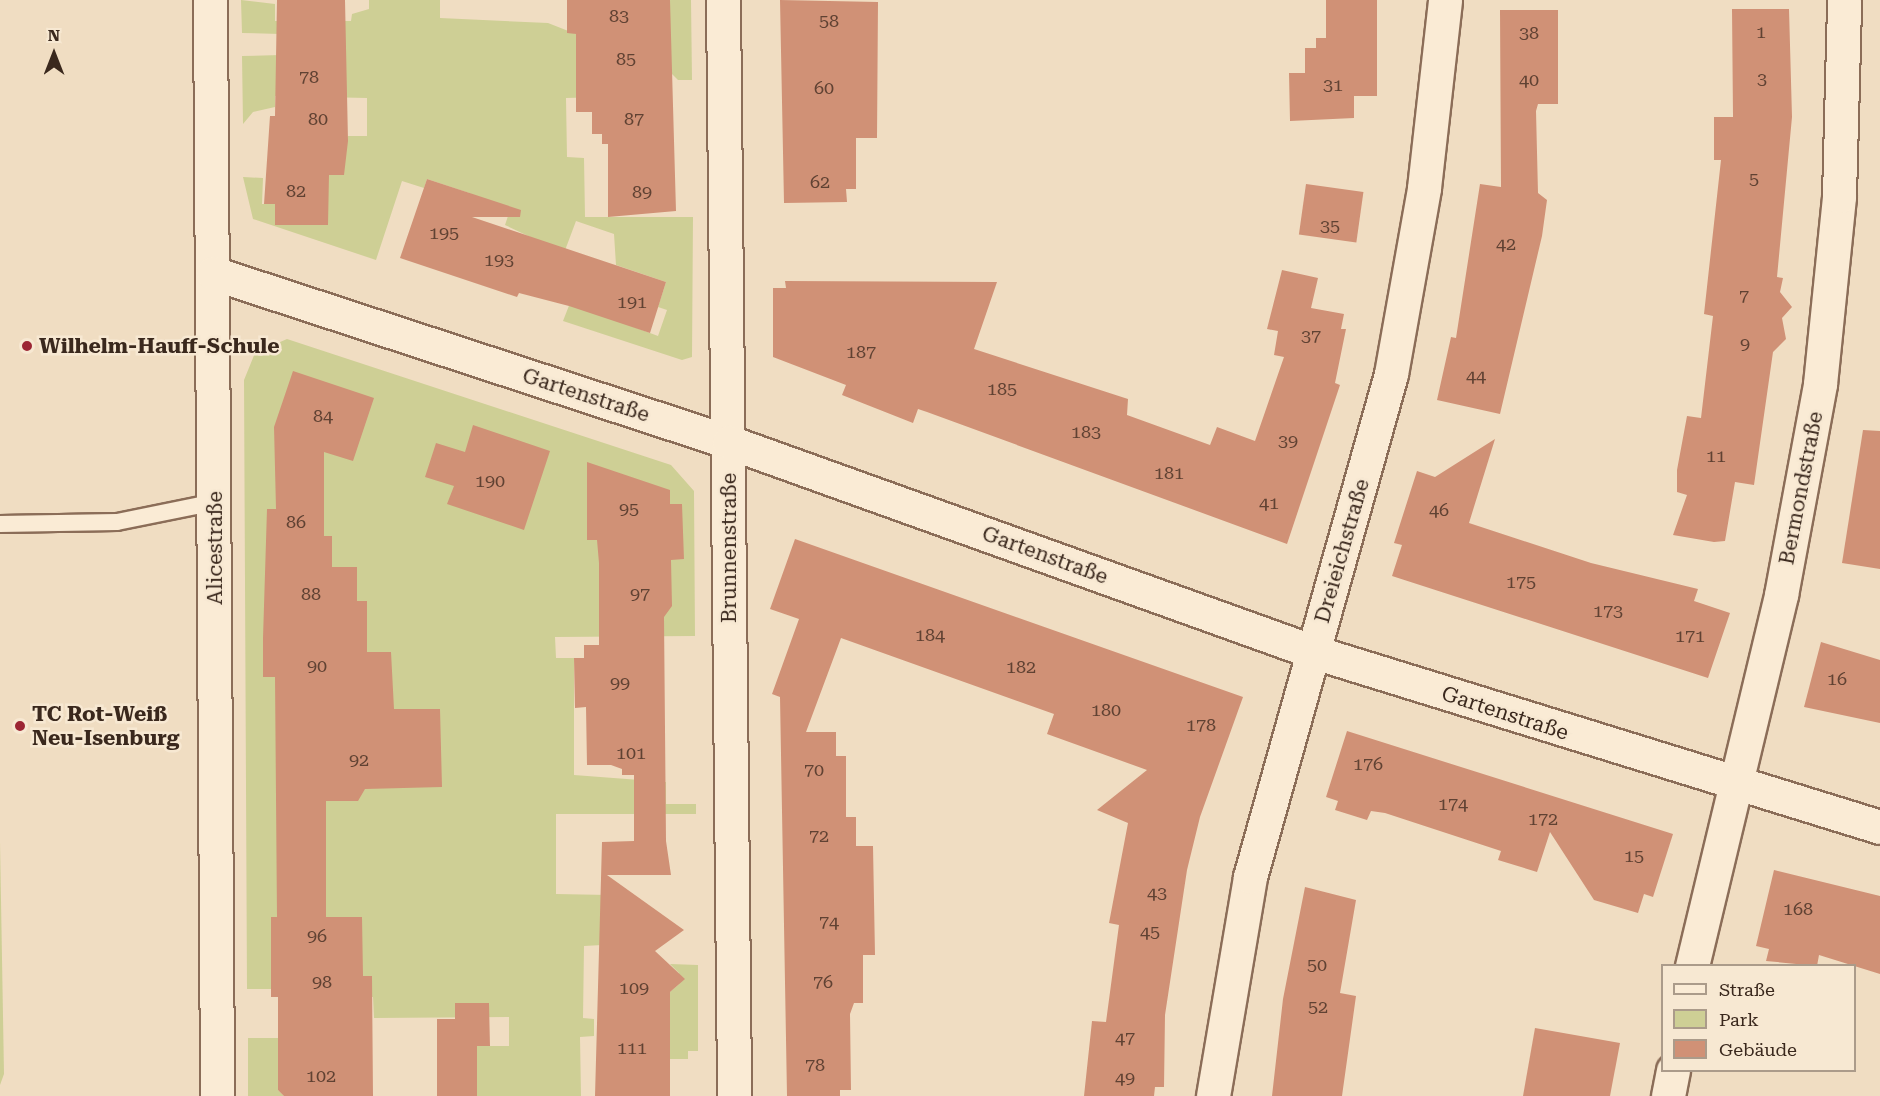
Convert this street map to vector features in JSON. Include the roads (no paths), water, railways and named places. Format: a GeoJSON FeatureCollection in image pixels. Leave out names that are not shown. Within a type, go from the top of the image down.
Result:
{"type":"FeatureCollection","features":[{"type":"Feature","properties":{"kind":"street","name":"Alicestraße"},"geometry":{"type":"LineString","coordinates":[[210,0],[218,1096]]}},
{"type":"Feature","properties":{"kind":"street","name":"Brunnenstraße"},"geometry":{"type":"LineString","coordinates":[[723,0],[734,1096]]}},
{"type":"Feature","properties":{"kind":"street","name":"Dreieichstraße"},"geometry":{"type":"LineString","coordinates":[[1213,1096],[1250,877],[1391,374],[1424,188],[1445,0]]}},
{"type":"Feature","properties":{"kind":"street","name":"Bermondstraße"},"geometry":{"type":"LineString","coordinates":[[1692,964],[1733,785],[1781,595],[1820,384],[1839,196],[1844,0]]}},
{"type":"Feature","properties":{"kind":"street","name":"Gartenstraße"},"geometry":{"type":"LineString","coordinates":[[213,273],[729,442],[1314,652],[1733,785],[1880,827]]}},
{"type":"Feature","properties":{"kind":"street"},"geometry":{"type":"LineString","coordinates":[[1668,1096],[1673,1072]]}},
{"type":"Feature","properties":{"kind":"lane"},"geometry":{"type":"LineString","coordinates":[[0,524],[117,522],[215,502]]}},
{"type":"Feature","properties":{"kind":"place","name":"Wilhelm-Hauff-Schule"},"geometry":{"type":"Point","coordinates":[27,346]}},
{"type":"Feature","properties":{"kind":"place","name":"TC Rot-Weiß Neu-Isenburg"},"geometry":{"type":"Point","coordinates":[20,726]}}]}
